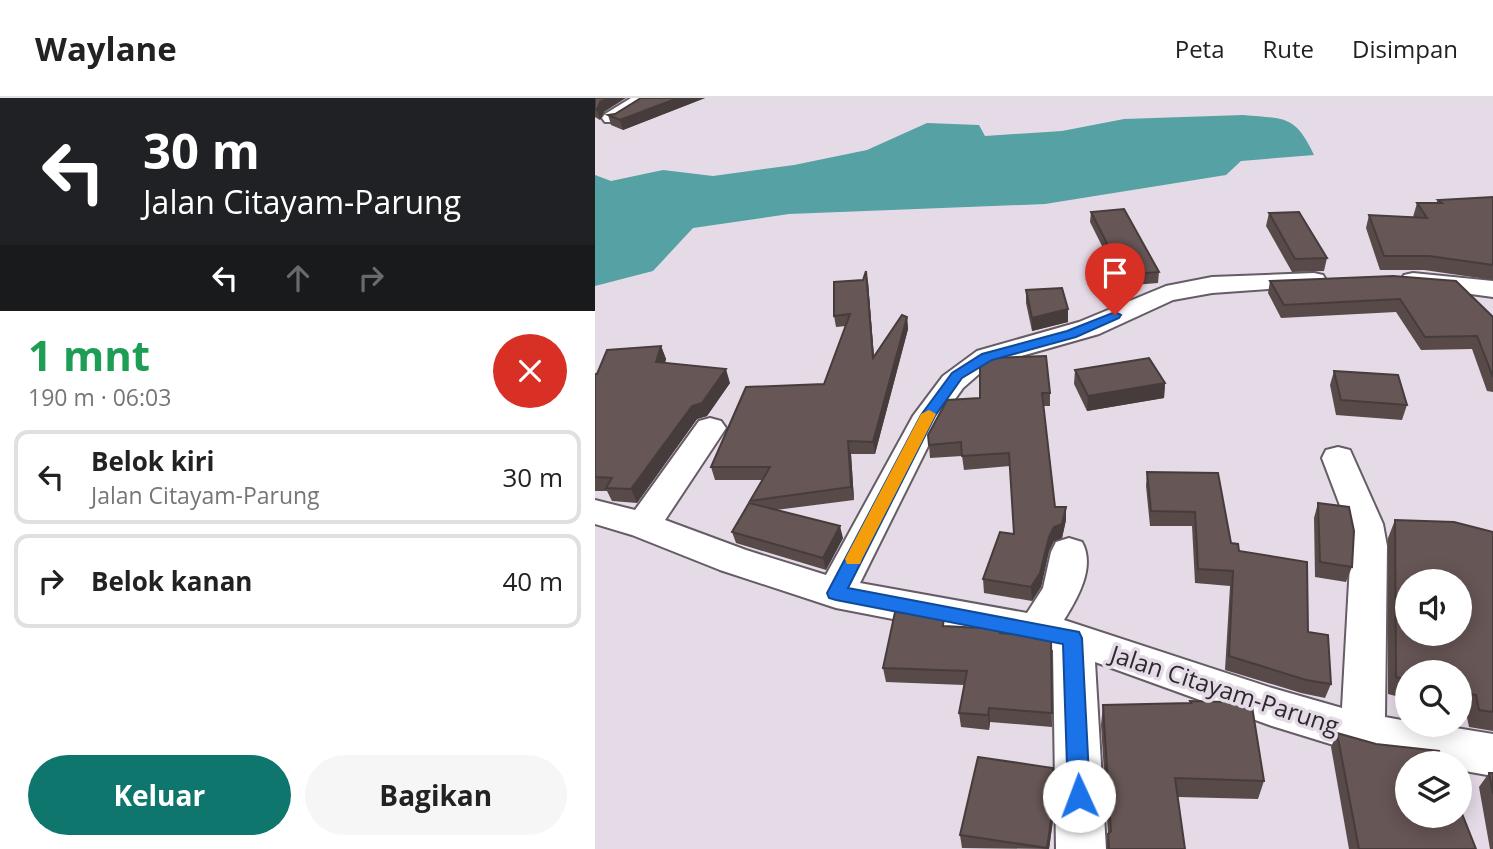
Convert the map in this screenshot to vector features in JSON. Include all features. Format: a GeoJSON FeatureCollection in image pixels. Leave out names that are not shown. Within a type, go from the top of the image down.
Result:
{"type":"FeatureCollection","features":[{"type":"Feature","properties":{"kind":"street"},"geometry":{"type":"LineString","coordinates":[[611,118],[645,98]]}},
{"type":"Feature","properties":{"kind":"street"},"geometry":{"type":"LineString","coordinates":[[836,593],[928,415],[957,376],[972,364],[987,357],[1089,328],[1166,294],[1212,285],[1341,279]]}},
{"type":"Feature","properties":{"kind":"street"},"geometry":{"type":"LineString","coordinates":[[1389,279],[1453,283],[1492,291]]}},
{"type":"Feature","properties":{"kind":"street"},"geometry":{"type":"LineString","coordinates":[[643,525],[710,428]]}},
{"type":"Feature","properties":{"kind":"street"},"geometry":{"type":"LineString","coordinates":[[1338,458],[1365,524],[1369,546],[1363,734]]}},
{"type":"Feature","properties":{"kind":"street","name":"Jalan Citayam-Parung"},"geometry":{"type":"LineString","coordinates":[[595,512],[643,525],[733,560],[836,593],[1055,634],[1363,734],[1493,755]]}},
{"type":"Feature","properties":{"kind":"street"},"geometry":{"type":"LineString","coordinates":[[1069,552],[1055,634],[1081,849]]}},
{"type":"Feature","properties":{"kind":"water"},"geometry":{"type":"Polygon","coordinates":[[[1243,115],[1287,121],[1301,132],[1314,155],[1241,161],[1226,175],[1045,204],[789,214],[693,228],[653,271],[595,286],[595,175],[611,181],[663,170],[713,176],[794,165],[867,150],[927,123],[979,125],[985,136],[1062,131],[1124,119],[1243,115]]]}},
{"type":"Feature","properties":{"kind":"building"},"geometry":{"type":"Polygon","coordinates":[[[595,98],[608,98],[600,102],[597,110],[595,98]]]}},
{"type":"Feature","properties":{"kind":"building"},"geometry":{"type":"Polygon","coordinates":[[[641,98],[678,98],[620,120],[608,115],[615,114],[641,98]]]}},
{"type":"Feature","properties":{"kind":"building"},"geometry":{"type":"Polygon","coordinates":[[[1493,197],[1493,265],[1429,256],[1384,256],[1369,215],[1427,218],[1417,203],[1493,197]]]}},
{"type":"Feature","properties":{"kind":"building"},"geometry":{"type":"Polygon","coordinates":[[[1124,209],[1159,272],[1123,275],[1091,212],[1124,209]]]}},
{"type":"Feature","properties":{"kind":"building"},"geometry":{"type":"Polygon","coordinates":[[[1299,212],[1327,258],[1295,259],[1269,213],[1299,212]]]}},
{"type":"Feature","properties":{"kind":"building"},"geometry":{"type":"Polygon","coordinates":[[[866,271],[873,358],[902,315],[907,317],[873,442],[848,441],[851,487],[750,501],[770,467],[711,467],[746,387],[824,384],[850,314],[834,316],[834,282],[863,280],[866,271]]]}},
{"type":"Feature","properties":{"kind":"building"},"geometry":{"type":"Polygon","coordinates":[[[1393,276],[1456,281],[1493,317],[1493,377],[1477,336],[1425,337],[1400,299],[1284,305],[1270,281],[1393,276]]]}},
{"type":"Feature","properties":{"kind":"building"},"geometry":{"type":"Polygon","coordinates":[[[1062,288],[1068,309],[1032,318],[1026,290],[1062,288]]]}},
{"type":"Feature","properties":{"kind":"building"},"geometry":{"type":"Polygon","coordinates":[[[661,346],[656,362],[726,369],[702,403],[692,406],[631,489],[606,488],[612,478],[595,477],[595,374],[607,350],[661,346]]]}},
{"type":"Feature","properties":{"kind":"building"},"geometry":{"type":"Polygon","coordinates":[[[1046,356],[1050,393],[1042,393],[1055,507],[1066,507],[1062,524],[1054,527],[1049,537],[1040,573],[1031,587],[983,579],[1000,532],[1014,534],[1009,453],[962,456],[961,442],[929,445],[928,435],[947,400],[980,398],[980,363],[989,358],[1046,356]]]}},
{"type":"Feature","properties":{"kind":"building"},"geometry":{"type":"Polygon","coordinates":[[[1149,358],[1165,383],[1088,396],[1075,370],[1149,358]]]}},
{"type":"Feature","properties":{"kind":"building"},"geometry":{"type":"Polygon","coordinates":[[[1334,371],[1398,375],[1407,405],[1341,400],[1334,371]]]}},
{"type":"Feature","properties":{"kind":"building"},"geometry":{"type":"Polygon","coordinates":[[[1147,472],[1218,473],[1231,543],[1238,544],[1239,551],[1307,562],[1308,632],[1328,635],[1331,684],[1306,680],[1229,656],[1233,571],[1198,569],[1195,512],[1151,511],[1147,472]]]}},
{"type":"Feature","properties":{"kind":"building"},"geometry":{"type":"Polygon","coordinates":[[[749,503],[840,526],[823,558],[732,532],[749,503]]]}},
{"type":"Feature","properties":{"kind":"building"},"geometry":{"type":"Polygon","coordinates":[[[1318,503],[1349,507],[1354,531],[1352,567],[1320,562],[1318,503]]]}},
{"type":"Feature","properties":{"kind":"building"},"geometry":{"type":"Polygon","coordinates":[[[1395,520],[1454,522],[1493,532],[1493,712],[1479,710],[1476,695],[1472,694],[1472,660],[1396,660],[1396,646],[1472,646],[1472,569],[1395,569],[1395,520]]]}},
{"type":"Feature","properties":{"kind":"building"},"geometry":{"type":"Polygon","coordinates":[[[895,612],[944,617],[943,626],[1001,629],[1000,633],[1051,637],[1052,713],[989,708],[988,715],[959,713],[967,671],[883,668],[895,612]]]}},
{"type":"Feature","properties":{"kind":"building"},"geometry":{"type":"Polygon","coordinates":[[[1228,691],[1251,700],[1264,781],[1175,778],[1185,849],[1109,849],[1108,834],[1111,831],[1103,705],[1227,702],[1228,691]]]}},
{"type":"Feature","properties":{"kind":"building"},"geometry":{"type":"Polygon","coordinates":[[[1337,733],[1376,744],[1439,751],[1395,751],[1395,828],[1468,828],[1476,849],[1359,849],[1337,733]]]}},
{"type":"Feature","properties":{"kind":"building"},"geometry":{"type":"Polygon","coordinates":[[[978,757],[1053,768],[1053,807],[1047,848],[960,835],[978,757]]]}},
{"type":"Feature","properties":{"kind":"building"},"geometry":{"type":"Polygon","coordinates":[[[1489,773],[1493,773],[1493,794],[1489,773]]]}},
{"type":"Feature","properties":{"kind":"slow traffic"},"geometry":{"type":"LineString","coordinates":[[853,559],[890,494],[929,414]]}},
{"type":"Feature","properties":{"kind":"route"},"geometry":{"type":"LineString","coordinates":[[1079,796],[1073,638],[836,593],[890,494],[928,415],[957,376],[972,364],[987,357],[1055,340],[1115,315]]}}]}
